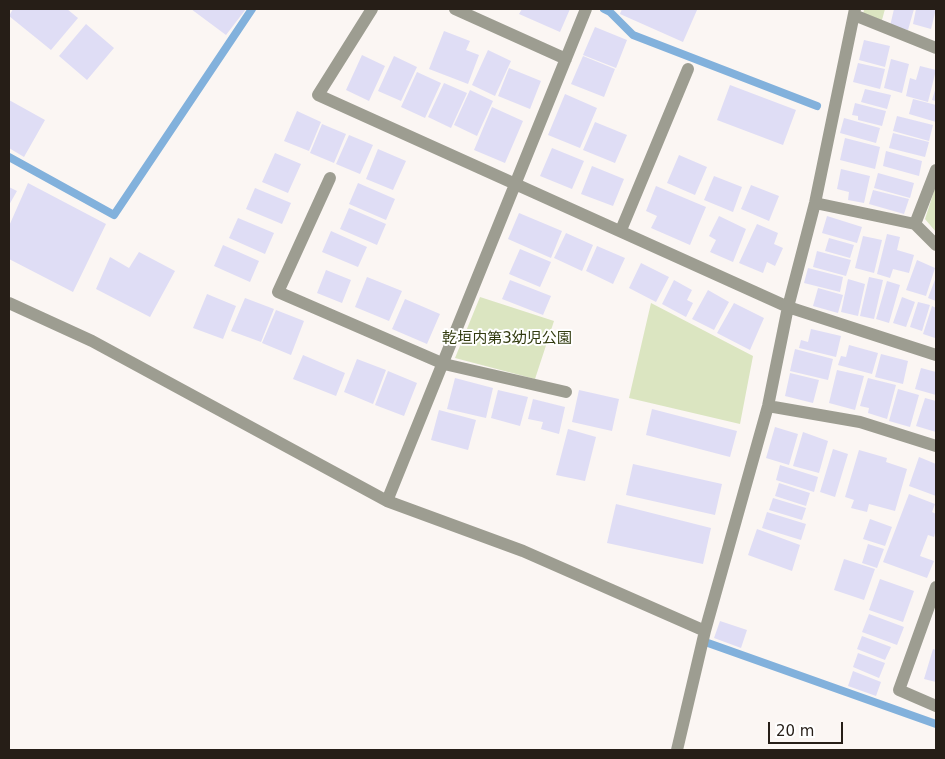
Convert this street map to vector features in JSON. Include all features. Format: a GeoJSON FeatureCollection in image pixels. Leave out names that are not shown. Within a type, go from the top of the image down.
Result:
{"type":"FeatureCollection","features":[{"type":"Feature","properties":{"kind":"street"},"geometry":{"type":"LineString","coordinates":[[372,9],[318,95],[621,230],[788,307],[936,355]]}},
{"type":"Feature","properties":{"kind":"street"},"geometry":{"type":"LineString","coordinates":[[455,9],[566,59]]}},
{"type":"Feature","properties":{"kind":"street"},"geometry":{"type":"LineString","coordinates":[[387,501],[586,9]]}},
{"type":"Feature","properties":{"kind":"street"},"geometry":{"type":"LineString","coordinates":[[677,750],[705,631],[768,406],[788,307],[815,203],[855,12],[936,48]]}},
{"type":"Feature","properties":{"kind":"street"},"geometry":{"type":"LineString","coordinates":[[621,230],[688,69]]}},
{"type":"Feature","properties":{"kind":"street"},"geometry":{"type":"LineString","coordinates":[[915,224],[936,170]]}},
{"type":"Feature","properties":{"kind":"street"},"geometry":{"type":"LineString","coordinates":[[330,178],[278,292],[444,364],[566,392]]}},
{"type":"Feature","properties":{"kind":"street"},"geometry":{"type":"LineString","coordinates":[[815,203],[915,224],[936,245]]}},
{"type":"Feature","properties":{"kind":"street"},"geometry":{"type":"LineString","coordinates":[[9,303],[92,341],[387,501],[523,551],[705,631]]}},
{"type":"Feature","properties":{"kind":"street"},"geometry":{"type":"LineString","coordinates":[[768,406],[860,422],[936,446]]}},
{"type":"Feature","properties":{"kind":"street"},"geometry":{"type":"LineString","coordinates":[[936,587],[899,690],[936,706]]}},
{"type":"Feature","properties":{"kind":"green space"},"geometry":{"type":"Polygon","coordinates":[[[864,9],[885,9],[882,20],[863,16],[864,9]]]}},
{"type":"Feature","properties":{"kind":"green space"},"geometry":{"type":"Polygon","coordinates":[[[936,185],[936,232],[925,219],[936,185]]]}},
{"type":"Feature","properties":{"kind":"green space","name":"乾垣内第3幼児公園"},"geometry":{"type":"Polygon","coordinates":[[[480,297],[554,321],[535,379],[455,358],[480,297]]]}},
{"type":"Feature","properties":{"kind":"green space"},"geometry":{"type":"Polygon","coordinates":[[[651,303],[753,356],[740,424],[629,398],[651,303]]]}},
{"type":"Feature","properties":{"kind":"building"},"geometry":{"type":"Polygon","coordinates":[[[13,9],[67,9],[78,18],[51,50],[9,16],[13,9]]]}},
{"type":"Feature","properties":{"kind":"building"},"geometry":{"type":"Polygon","coordinates":[[[191,9],[246,9],[226,35],[191,9]]]}},
{"type":"Feature","properties":{"kind":"building"},"geometry":{"type":"Polygon","coordinates":[[[522,9],[570,9],[560,32],[519,14],[522,9]]]}},
{"type":"Feature","properties":{"kind":"building"},"geometry":{"type":"Polygon","coordinates":[[[622,9],[697,10],[683,42],[620,14],[622,9]]]}},
{"type":"Feature","properties":{"kind":"building"},"geometry":{"type":"Polygon","coordinates":[[[894,9],[914,9],[908,30],[890,26],[894,9]]]}},
{"type":"Feature","properties":{"kind":"building"},"geometry":{"type":"Polygon","coordinates":[[[916,9],[936,9],[931,29],[913,24],[916,9]]]}},
{"type":"Feature","properties":{"kind":"building"},"geometry":{"type":"Polygon","coordinates":[[[86,24],[114,48],[87,80],[59,56],[86,24]]]}},
{"type":"Feature","properties":{"kind":"building"},"geometry":{"type":"Polygon","coordinates":[[[595,27],[627,40],[616,68],[583,55],[595,27]]]}},
{"type":"Feature","properties":{"kind":"building"},"geometry":{"type":"Polygon","coordinates":[[[444,31],[470,41],[466,50],[479,55],[468,84],[429,69],[444,31]]]}},
{"type":"Feature","properties":{"kind":"building"},"geometry":{"type":"Polygon","coordinates":[[[864,40],[890,46],[885,67],[859,60],[864,40]]]}},
{"type":"Feature","properties":{"kind":"building"},"geometry":{"type":"Polygon","coordinates":[[[488,50],[511,61],[495,96],[472,85],[488,50]]]}},
{"type":"Feature","properties":{"kind":"building"},"geometry":{"type":"Polygon","coordinates":[[[362,55],[385,66],[369,101],[346,90],[362,55]]]}},
{"type":"Feature","properties":{"kind":"building"},"geometry":{"type":"Polygon","coordinates":[[[394,56],[417,67],[401,101],[378,91],[394,56]]]}},
{"type":"Feature","properties":{"kind":"building"},"geometry":{"type":"Polygon","coordinates":[[[583,56],[615,69],[604,97],[571,84],[583,56]]]}},
{"type":"Feature","properties":{"kind":"building"},"geometry":{"type":"Polygon","coordinates":[[[891,59],[909,64],[902,93],[884,88],[891,59]]]}},
{"type":"Feature","properties":{"kind":"building"},"geometry":{"type":"Polygon","coordinates":[[[858,63],[885,69],[880,89],[853,82],[858,63]]]}},
{"type":"Feature","properties":{"kind":"building"},"geometry":{"type":"Polygon","coordinates":[[[920,66],[936,70],[928,102],[906,96],[910,78],[916,80],[920,66]]]}},
{"type":"Feature","properties":{"kind":"building"},"geometry":{"type":"Polygon","coordinates":[[[509,68],[541,81],[530,109],[498,96],[509,68]]]}},
{"type":"Feature","properties":{"kind":"building"},"geometry":{"type":"Polygon","coordinates":[[[417,72],[441,83],[425,118],[401,107],[417,72]]]}},
{"type":"Feature","properties":{"kind":"building"},"geometry":{"type":"Polygon","coordinates":[[[444,83],[467,93],[451,128],[428,117],[444,83]]]}},
{"type":"Feature","properties":{"kind":"building"},"geometry":{"type":"Polygon","coordinates":[[[730,85],[796,110],[783,145],[717,120],[730,85]]]}},
{"type":"Feature","properties":{"kind":"building"},"geometry":{"type":"Polygon","coordinates":[[[936,87],[936,101],[932,100],[936,87]]]}},
{"type":"Feature","properties":{"kind":"building"},"geometry":{"type":"Polygon","coordinates":[[[865,89],[891,95],[887,109],[861,102],[865,89]]]}},
{"type":"Feature","properties":{"kind":"building"},"geometry":{"type":"Polygon","coordinates":[[[470,90],[493,101],[477,136],[454,125],[470,90]]]}},
{"type":"Feature","properties":{"kind":"building"},"geometry":{"type":"Polygon","coordinates":[[[565,94],[597,108],[580,148],[548,135],[565,94]]]}},
{"type":"Feature","properties":{"kind":"building"},"geometry":{"type":"Polygon","coordinates":[[[913,99],[936,105],[936,122],[909,114],[913,99]]]}},
{"type":"Feature","properties":{"kind":"building"},"geometry":{"type":"Polygon","coordinates":[[[9,100],[45,120],[24,157],[9,148],[9,100]]]}},
{"type":"Feature","properties":{"kind":"building"},"geometry":{"type":"Polygon","coordinates":[[[855,103],[886,111],[882,126],[858,120],[858,116],[852,115],[855,103]]]}},
{"type":"Feature","properties":{"kind":"building"},"geometry":{"type":"Polygon","coordinates":[[[492,107],[523,121],[505,163],[474,150],[492,107]]]}},
{"type":"Feature","properties":{"kind":"building"},"geometry":{"type":"Polygon","coordinates":[[[297,111],[321,122],[309,151],[284,141],[297,111]]]}},
{"type":"Feature","properties":{"kind":"building"},"geometry":{"type":"Polygon","coordinates":[[[897,116],[933,125],[929,141],[893,131],[897,116]]]}},
{"type":"Feature","properties":{"kind":"building"},"geometry":{"type":"Polygon","coordinates":[[[844,118],[880,128],[876,143],[840,133],[844,118]]]}},
{"type":"Feature","properties":{"kind":"building"},"geometry":{"type":"Polygon","coordinates":[[[595,122],[627,135],[615,163],[583,150],[595,122]]]}},
{"type":"Feature","properties":{"kind":"building"},"geometry":{"type":"Polygon","coordinates":[[[322,124],[346,134],[334,163],[310,153],[322,124]]]}},
{"type":"Feature","properties":{"kind":"building"},"geometry":{"type":"Polygon","coordinates":[[[893,133],[929,142],[925,157],[889,148],[893,133]]]}},
{"type":"Feature","properties":{"kind":"building"},"geometry":{"type":"Polygon","coordinates":[[[349,135],[373,145],[360,174],[336,164],[349,135]]]}},
{"type":"Feature","properties":{"kind":"building"},"geometry":{"type":"Polygon","coordinates":[[[845,138],[880,147],[875,169],[840,160],[845,138]]]}},
{"type":"Feature","properties":{"kind":"building"},"geometry":{"type":"Polygon","coordinates":[[[552,148],[584,161],[572,189],[540,176],[552,148]]]}},
{"type":"Feature","properties":{"kind":"building"},"geometry":{"type":"Polygon","coordinates":[[[378,149],[406,161],[393,190],[366,179],[378,149]]]}},
{"type":"Feature","properties":{"kind":"building"},"geometry":{"type":"Polygon","coordinates":[[[886,151],[922,161],[919,176],[883,166],[886,151]]]}},
{"type":"Feature","properties":{"kind":"building"},"geometry":{"type":"Polygon","coordinates":[[[275,153],[301,164],[288,193],[262,182],[275,153]]]}},
{"type":"Feature","properties":{"kind":"building"},"geometry":{"type":"Polygon","coordinates":[[[679,155],[707,167],[695,195],[667,183],[679,155]]]}},
{"type":"Feature","properties":{"kind":"building"},"geometry":{"type":"Polygon","coordinates":[[[592,166],[624,179],[613,206],[581,194],[592,166]]]}},
{"type":"Feature","properties":{"kind":"building"},"geometry":{"type":"Polygon","coordinates":[[[841,169],[870,176],[864,203],[848,200],[849,192],[837,189],[841,169]]]}},
{"type":"Feature","properties":{"kind":"building"},"geometry":{"type":"Polygon","coordinates":[[[878,173],[914,183],[910,198],[874,188],[878,173]]]}},
{"type":"Feature","properties":{"kind":"building"},"geometry":{"type":"Polygon","coordinates":[[[714,176],[742,187],[733,212],[704,200],[714,176]]]}},
{"type":"Feature","properties":{"kind":"building"},"geometry":{"type":"Polygon","coordinates":[[[28,183],[106,224],[73,292],[9,259],[9,226],[28,183]]]}},
{"type":"Feature","properties":{"kind":"building"},"geometry":{"type":"Polygon","coordinates":[[[358,183],[395,199],[386,220],[349,204],[358,183]]]}},
{"type":"Feature","properties":{"kind":"building"},"geometry":{"type":"Polygon","coordinates":[[[751,185],[779,196],[769,221],[741,209],[751,185]]]}},
{"type":"Feature","properties":{"kind":"building"},"geometry":{"type":"Polygon","coordinates":[[[656,186],[706,207],[690,245],[651,228],[657,216],[646,211],[656,186]]]}},
{"type":"Feature","properties":{"kind":"building"},"geometry":{"type":"Polygon","coordinates":[[[9,187],[17,191],[9,205],[9,187]]]}},
{"type":"Feature","properties":{"kind":"building"},"geometry":{"type":"Polygon","coordinates":[[[255,188],[291,203],[282,224],[246,209],[255,188]]]}},
{"type":"Feature","properties":{"kind":"building"},"geometry":{"type":"Polygon","coordinates":[[[873,190],[909,199],[904,214],[869,204],[873,190]]]}},
{"type":"Feature","properties":{"kind":"building"},"geometry":{"type":"Polygon","coordinates":[[[349,208],[386,224],[377,245],[340,229],[349,208]]]}},
{"type":"Feature","properties":{"kind":"building"},"geometry":{"type":"Polygon","coordinates":[[[519,213],[562,231],[551,258],[508,239],[519,213]]]}},
{"type":"Feature","properties":{"kind":"building"},"geometry":{"type":"Polygon","coordinates":[[[719,216],[746,229],[733,262],[710,252],[716,240],[709,236],[719,216]]]}},
{"type":"Feature","properties":{"kind":"building"},"geometry":{"type":"Polygon","coordinates":[[[827,216],[862,227],[857,243],[822,233],[827,216]]]}},
{"type":"Feature","properties":{"kind":"building"},"geometry":{"type":"Polygon","coordinates":[[[238,218],[274,233],[265,254],[229,238],[238,218]]]}},
{"type":"Feature","properties":{"kind":"building"},"geometry":{"type":"Polygon","coordinates":[[[757,224],[778,233],[774,244],[783,248],[775,266],[767,262],[763,273],[739,263],[757,224]]]}},
{"type":"Feature","properties":{"kind":"building"},"geometry":{"type":"Polygon","coordinates":[[[331,231],[367,247],[358,267],[322,252],[331,231]]]}},
{"type":"Feature","properties":{"kind":"building"},"geometry":{"type":"Polygon","coordinates":[[[566,233],[593,245],[582,271],[554,258],[566,233]]]}},
{"type":"Feature","properties":{"kind":"building"},"geometry":{"type":"Polygon","coordinates":[[[887,234],[900,237],[897,250],[914,255],[909,273],[893,269],[890,278],[877,274],[887,234]]]}},
{"type":"Feature","properties":{"kind":"building"},"geometry":{"type":"Polygon","coordinates":[[[863,236],[882,240],[874,273],[855,268],[863,236]]]}},
{"type":"Feature","properties":{"kind":"building"},"geometry":{"type":"Polygon","coordinates":[[[829,238],[854,245],[850,258],[825,251],[829,238]]]}},
{"type":"Feature","properties":{"kind":"building"},"geometry":{"type":"Polygon","coordinates":[[[223,245],[259,261],[250,282],[214,266],[223,245]]]}},
{"type":"Feature","properties":{"kind":"building"},"geometry":{"type":"Polygon","coordinates":[[[597,246],[625,258],[613,284],[586,271],[597,246]]]}},
{"type":"Feature","properties":{"kind":"building"},"geometry":{"type":"Polygon","coordinates":[[[520,249],[551,262],[540,287],[509,274],[520,249]]]}},
{"type":"Feature","properties":{"kind":"building"},"geometry":{"type":"Polygon","coordinates":[[[817,251],[851,260],[846,276],[813,267],[817,251]]]}},
{"type":"Feature","properties":{"kind":"building"},"geometry":{"type":"Polygon","coordinates":[[[139,252],[175,271],[150,317],[96,289],[110,257],[129,268],[139,252]]]}},
{"type":"Feature","properties":{"kind":"building"},"geometry":{"type":"Polygon","coordinates":[[[917,260],[935,268],[926,296],[906,290],[917,260]]]}},
{"type":"Feature","properties":{"kind":"building"},"geometry":{"type":"Polygon","coordinates":[[[641,263],[669,277],[656,302],[629,288],[641,263]]]}},
{"type":"Feature","properties":{"kind":"building"},"geometry":{"type":"Polygon","coordinates":[[[808,268],[843,277],[840,292],[804,283],[808,268]]]}},
{"type":"Feature","properties":{"kind":"building"},"geometry":{"type":"Polygon","coordinates":[[[326,270],[351,280],[342,303],[317,293],[326,270]]]}},
{"type":"Feature","properties":{"kind":"building"},"geometry":{"type":"Polygon","coordinates":[[[367,277],[402,291],[389,321],[355,307],[367,277]]]}},
{"type":"Feature","properties":{"kind":"building"},"geometry":{"type":"Polygon","coordinates":[[[869,277],[883,280],[874,319],[860,316],[869,277]]]}},
{"type":"Feature","properties":{"kind":"building"},"geometry":{"type":"Polygon","coordinates":[[[936,277],[936,301],[928,298],[936,277]]]}},
{"type":"Feature","properties":{"kind":"building"},"geometry":{"type":"Polygon","coordinates":[[[848,279],[865,284],[858,316],[841,312],[848,279]]]}},
{"type":"Feature","properties":{"kind":"building"},"geometry":{"type":"Polygon","coordinates":[[[510,280],[551,296],[543,315],[502,299],[510,280]]]}},
{"type":"Feature","properties":{"kind":"building"},"geometry":{"type":"Polygon","coordinates":[[[674,280],[692,290],[687,300],[693,303],[686,317],[662,304],[674,280]]]}},
{"type":"Feature","properties":{"kind":"building"},"geometry":{"type":"Polygon","coordinates":[[[887,281],[900,285],[889,323],[876,319],[887,281]]]}},
{"type":"Feature","properties":{"kind":"building"},"geometry":{"type":"Polygon","coordinates":[[[818,288],[843,295],[838,313],[813,306],[818,288]]]}},
{"type":"Feature","properties":{"kind":"building"},"geometry":{"type":"Polygon","coordinates":[[[708,290],[729,302],[714,330],[692,319],[708,290]]]}},
{"type":"Feature","properties":{"kind":"building"},"geometry":{"type":"Polygon","coordinates":[[[207,294],[236,306],[223,339],[193,328],[207,294]]]}},
{"type":"Feature","properties":{"kind":"building"},"geometry":{"type":"Polygon","coordinates":[[[902,297],[915,302],[906,327],[893,323],[902,297]]]}},
{"type":"Feature","properties":{"kind":"building"},"geometry":{"type":"Polygon","coordinates":[[[245,298],[274,309],[261,342],[231,331],[245,298]]]}},
{"type":"Feature","properties":{"kind":"building"},"geometry":{"type":"Polygon","coordinates":[[[405,299],[440,314],[427,344],[392,329],[405,299]]]}},
{"type":"Feature","properties":{"kind":"building"},"geometry":{"type":"Polygon","coordinates":[[[918,302],[930,305],[922,331],[910,327],[918,302]]]}},
{"type":"Feature","properties":{"kind":"building"},"geometry":{"type":"Polygon","coordinates":[[[734,303],[764,318],[750,350],[717,333],[734,303]]]}},
{"type":"Feature","properties":{"kind":"building"},"geometry":{"type":"Polygon","coordinates":[[[932,306],[936,308],[935,338],[923,334],[932,306]]]}},
{"type":"Feature","properties":{"kind":"building"},"geometry":{"type":"Polygon","coordinates":[[[276,310],[304,321],[291,355],[262,343],[276,310]]]}},
{"type":"Feature","properties":{"kind":"building"},"geometry":{"type":"Polygon","coordinates":[[[811,329],[841,336],[836,357],[799,348],[801,340],[808,342],[811,329]]]}},
{"type":"Feature","properties":{"kind":"building"},"geometry":{"type":"Polygon","coordinates":[[[849,345],[878,353],[872,374],[838,365],[841,356],[846,357],[849,345]]]}},
{"type":"Feature","properties":{"kind":"building"},"geometry":{"type":"Polygon","coordinates":[[[795,349],[833,359],[828,380],[790,371],[795,349]]]}},
{"type":"Feature","properties":{"kind":"building"},"geometry":{"type":"Polygon","coordinates":[[[881,354],[908,361],[903,384],[875,377],[881,354]]]}},
{"type":"Feature","properties":{"kind":"building"},"geometry":{"type":"Polygon","coordinates":[[[303,355],[345,373],[336,396],[293,379],[303,355]]]}},
{"type":"Feature","properties":{"kind":"building"},"geometry":{"type":"Polygon","coordinates":[[[357,359],[386,370],[373,404],[344,392],[357,359]]]}},
{"type":"Feature","properties":{"kind":"building"},"geometry":{"type":"Polygon","coordinates":[[[921,368],[936,372],[936,395],[915,389],[921,368]]]}},
{"type":"Feature","properties":{"kind":"building"},"geometry":{"type":"Polygon","coordinates":[[[837,370],[864,376],[855,410],[829,403],[837,370]]]}},
{"type":"Feature","properties":{"kind":"building"},"geometry":{"type":"Polygon","coordinates":[[[388,371],[417,383],[404,416],[375,405],[388,371]]]}},
{"type":"Feature","properties":{"kind":"building"},"geometry":{"type":"Polygon","coordinates":[[[790,373],[819,380],[813,403],[785,396],[790,373]]]}},
{"type":"Feature","properties":{"kind":"building"},"geometry":{"type":"Polygon","coordinates":[[[455,378],[493,388],[486,418],[447,409],[455,378]]]}},
{"type":"Feature","properties":{"kind":"building"},"geometry":{"type":"Polygon","coordinates":[[[868,378],[896,385],[887,419],[868,413],[869,408],[860,406],[868,378]]]}},
{"type":"Feature","properties":{"kind":"building"},"geometry":{"type":"Polygon","coordinates":[[[898,389],[919,395],[910,427],[889,421],[898,389]]]}},
{"type":"Feature","properties":{"kind":"building"},"geometry":{"type":"Polygon","coordinates":[[[498,390],[528,397],[520,426],[491,418],[498,390]]]}},
{"type":"Feature","properties":{"kind":"building"},"geometry":{"type":"Polygon","coordinates":[[[579,390],[619,399],[612,431],[572,422],[579,390]]]}},
{"type":"Feature","properties":{"kind":"building"},"geometry":{"type":"Polygon","coordinates":[[[925,398],[936,401],[936,432],[916,426],[925,398]]]}},
{"type":"Feature","properties":{"kind":"building"},"geometry":{"type":"Polygon","coordinates":[[[533,399],[565,407],[559,434],[541,429],[543,422],[528,419],[533,399]]]}},
{"type":"Feature","properties":{"kind":"building"},"geometry":{"type":"Polygon","coordinates":[[[652,409],[737,431],[730,457],[646,435],[652,409]]]}},
{"type":"Feature","properties":{"kind":"building"},"geometry":{"type":"Polygon","coordinates":[[[439,410],[476,420],[468,450],[431,440],[439,410]]]}},
{"type":"Feature","properties":{"kind":"building"},"geometry":{"type":"Polygon","coordinates":[[[775,427],[798,434],[789,465],[766,458],[775,427]]]}},
{"type":"Feature","properties":{"kind":"building"},"geometry":{"type":"Polygon","coordinates":[[[568,429],[596,437],[585,481],[556,475],[568,429]]]}},
{"type":"Feature","properties":{"kind":"building"},"geometry":{"type":"Polygon","coordinates":[[[803,432],[828,441],[819,473],[793,466],[803,432]]]}},
{"type":"Feature","properties":{"kind":"building"},"geometry":{"type":"Polygon","coordinates":[[[833,449],[848,454],[835,497],[820,492],[833,449]]]}},
{"type":"Feature","properties":{"kind":"building"},"geometry":{"type":"Polygon","coordinates":[[[859,450],[887,458],[886,462],[907,469],[895,511],[869,504],[867,512],[851,508],[854,500],[845,497],[859,450]]]}},
{"type":"Feature","properties":{"kind":"building"},"geometry":{"type":"Polygon","coordinates":[[[919,457],[936,464],[936,496],[909,486],[919,457]]]}},
{"type":"Feature","properties":{"kind":"building"},"geometry":{"type":"Polygon","coordinates":[[[633,464],[722,484],[715,515],[626,495],[633,464]]]}},
{"type":"Feature","properties":{"kind":"building"},"geometry":{"type":"Polygon","coordinates":[[[780,465],[818,477],[814,492],[776,480],[780,465]]]}},
{"type":"Feature","properties":{"kind":"building"},"geometry":{"type":"Polygon","coordinates":[[[779,483],[810,493],[806,506],[775,496],[779,483]]]}},
{"type":"Feature","properties":{"kind":"building"},"geometry":{"type":"Polygon","coordinates":[[[909,494],[935,504],[932,512],[936,514],[934,537],[928,535],[920,556],[934,561],[927,578],[883,562],[909,494]]]}},
{"type":"Feature","properties":{"kind":"building"},"geometry":{"type":"Polygon","coordinates":[[[773,498],[806,508],[802,520],[769,510],[773,498]]]}},
{"type":"Feature","properties":{"kind":"building"},"geometry":{"type":"Polygon","coordinates":[[[616,504],[711,528],[703,564],[607,543],[616,504]]]}},
{"type":"Feature","properties":{"kind":"building"},"geometry":{"type":"Polygon","coordinates":[[[767,512],[806,524],[801,540],[762,528],[767,512]]]}},
{"type":"Feature","properties":{"kind":"building"},"geometry":{"type":"Polygon","coordinates":[[[870,519],[892,527],[885,546],[863,539],[870,519]]]}},
{"type":"Feature","properties":{"kind":"building"},"geometry":{"type":"Polygon","coordinates":[[[757,529],[800,545],[792,571],[748,555],[757,529]]]}},
{"type":"Feature","properties":{"kind":"building"},"geometry":{"type":"Polygon","coordinates":[[[868,544],[884,549],[877,568],[862,563],[868,544]]]}},
{"type":"Feature","properties":{"kind":"building"},"geometry":{"type":"Polygon","coordinates":[[[844,559],[875,569],[864,600],[834,590],[844,559]]]}},
{"type":"Feature","properties":{"kind":"building"},"geometry":{"type":"Polygon","coordinates":[[[880,579],[914,591],[903,622],[869,610],[880,579]]]}},
{"type":"Feature","properties":{"kind":"building"},"geometry":{"type":"Polygon","coordinates":[[[869,614],[904,627],[897,645],[862,632],[869,614]]]}},
{"type":"Feature","properties":{"kind":"building"},"geometry":{"type":"Polygon","coordinates":[[[720,621],[747,630],[741,648],[714,638],[720,621]]]}},
{"type":"Feature","properties":{"kind":"building"},"geometry":{"type":"Polygon","coordinates":[[[862,636],[891,647],[885,660],[857,649],[862,636]]]}},
{"type":"Feature","properties":{"kind":"building"},"geometry":{"type":"Polygon","coordinates":[[[933,649],[936,650],[936,682],[924,679],[933,649]]]}},
{"type":"Feature","properties":{"kind":"building"},"geometry":{"type":"Polygon","coordinates":[[[858,653],[885,663],[879,678],[853,667],[858,653]]]}},
{"type":"Feature","properties":{"kind":"building"},"geometry":{"type":"Polygon","coordinates":[[[853,671],[881,682],[876,696],[848,686],[853,671]]]}},
{"type":"Feature","properties":{"kind":"waterway"},"geometry":{"type":"LineString","coordinates":[[9,157],[114,215],[252,9]]}},
{"type":"Feature","properties":{"kind":"waterway"},"geometry":{"type":"LineString","coordinates":[[604,9],[610,12],[633,35],[817,106]]}},
{"type":"Feature","properties":{"kind":"waterway"},"geometry":{"type":"LineString","coordinates":[[708,643],[936,724]]}}]}
